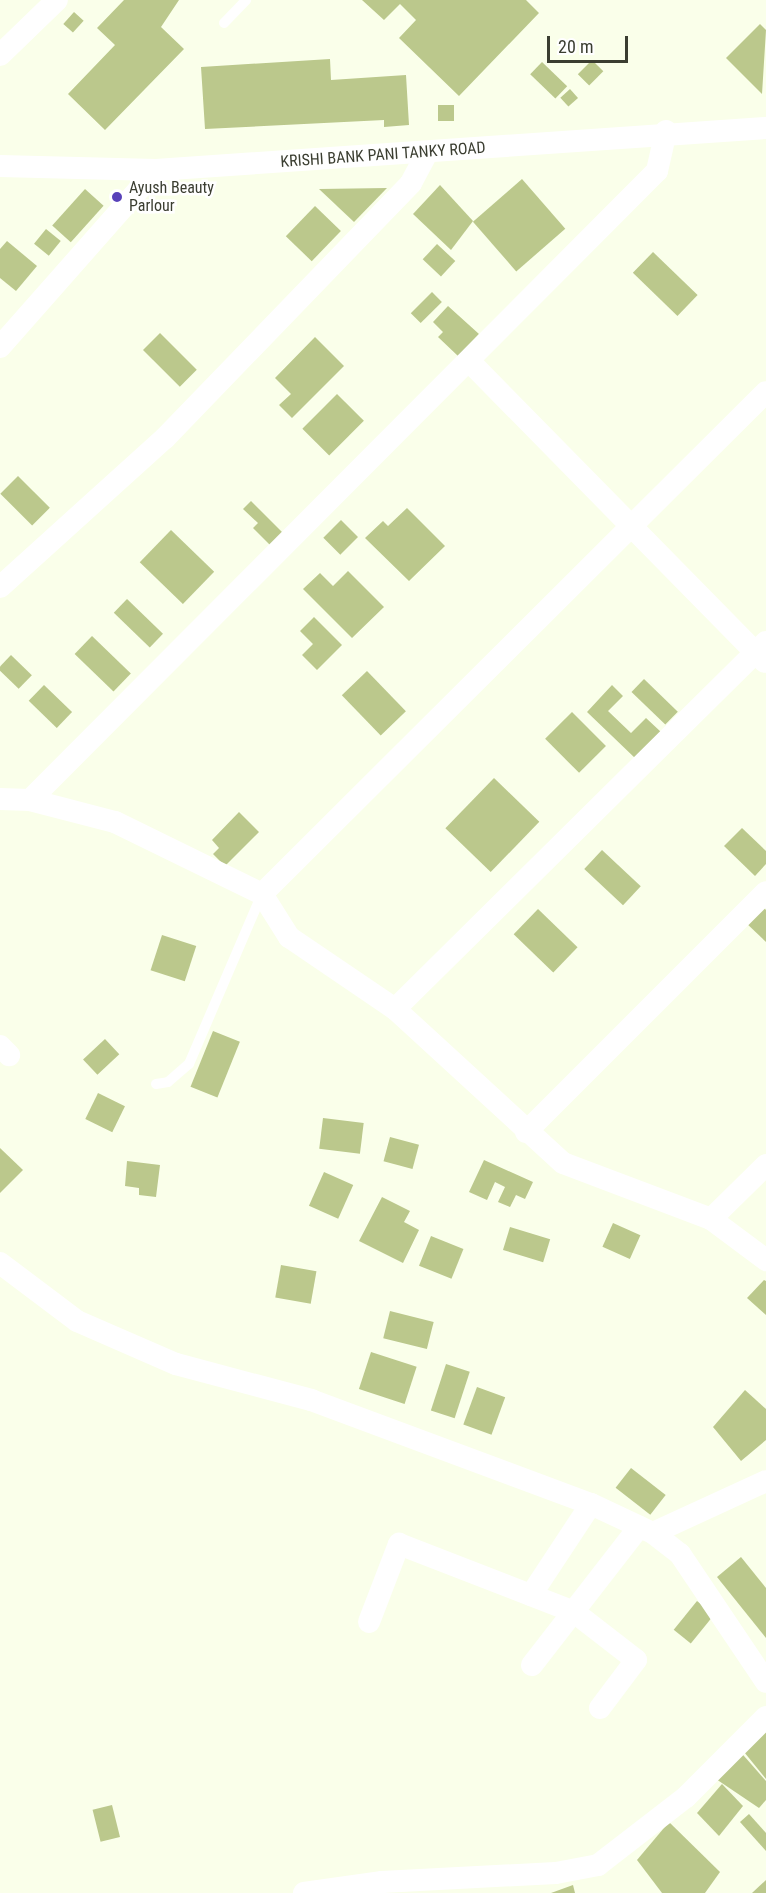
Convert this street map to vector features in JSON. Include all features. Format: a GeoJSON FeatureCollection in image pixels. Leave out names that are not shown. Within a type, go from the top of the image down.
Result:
{"type":"FeatureCollection","features":[{"type":"Feature","properties":{"kind":"street"},"geometry":{"type":"LineString","coordinates":[[0,55],[57,0]]}},
{"type":"Feature","properties":{"kind":"street","name":"KRISHI BANK PANI TANKY ROAD"},"geometry":{"type":"LineString","coordinates":[[0,166],[156,170],[427,153],[666,131],[766,128]]}},
{"type":"Feature","properties":{"kind":"street"},"geometry":{"type":"LineString","coordinates":[[30,800],[471,363],[553,271],[657,171],[666,131]]}},
{"type":"Feature","properties":{"kind":"street"},"geometry":{"type":"LineString","coordinates":[[0,587],[165,438],[411,183],[427,153]]}},
{"type":"Feature","properties":{"kind":"street"},"geometry":{"type":"LineString","coordinates":[[0,347],[156,170]]}},
{"type":"Feature","properties":{"kind":"street"},"geometry":{"type":"LineString","coordinates":[[395,1009],[762,652],[628,526],[471,363]]}},
{"type":"Feature","properties":{"kind":"street"},"geometry":{"type":"LineString","coordinates":[[262,894],[628,526],[766,392]]}},
{"type":"Feature","properties":{"kind":"street"},"geometry":{"type":"LineString","coordinates":[[0,799],[30,800],[115,822],[262,894],[289,937],[395,1009],[562,1163],[711,1219],[766,1260]]}},
{"type":"Feature","properties":{"kind":"street"},"geometry":{"type":"LineString","coordinates":[[526,1132],[766,892]]}},
{"type":"Feature","properties":{"kind":"street"},"geometry":{"type":"LineString","coordinates":[[711,1219],[766,1165]]}},
{"type":"Feature","properties":{"kind":"street"},"geometry":{"type":"LineString","coordinates":[[0,1263],[77,1321],[176,1364],[311,1400],[591,1504],[646,1530],[680,1554],[766,1682]]}},
{"type":"Feature","properties":{"kind":"street"},"geometry":{"type":"LineString","coordinates":[[532,1665],[574,1612],[646,1530],[766,1481]]}},
{"type":"Feature","properties":{"kind":"street"},"geometry":{"type":"LineString","coordinates":[[531,1595],[591,1504]]}},
{"type":"Feature","properties":{"kind":"street"},"geometry":{"type":"LineString","coordinates":[[369,1622],[399,1544],[574,1612],[636,1660],[600,1708]]}},
{"type":"Feature","properties":{"kind":"street"},"geometry":{"type":"LineString","coordinates":[[304,1893],[382,1882],[556,1873],[598,1865],[687,1797],[766,1718]]}},
{"type":"Feature","properties":{"kind":"lane"},"geometry":{"type":"LineString","coordinates":[[224,23],[246,0]]}},
{"type":"Feature","properties":{"kind":"lane"},"geometry":{"type":"LineString","coordinates":[[156,1084],[168,1082],[189,1064],[262,894]]}},
{"type":"Feature","properties":{"kind":"building"},"geometry":{"type":"Polygon","coordinates":[[[124,0],[179,0],[161,27],[184,49],[105,130],[68,94],[115,45],[97,28],[124,0]]]}},
{"type":"Feature","properties":{"kind":"building"},"geometry":{"type":"Polygon","coordinates":[[[362,0],[526,0],[539,13],[459,96],[399,38],[416,20],[400,4],[384,20],[362,0]]]}},
{"type":"Feature","properties":{"kind":"building"},"geometry":{"type":"Polygon","coordinates":[[[74,12],[84,21],[73,33],[63,24],[74,12]]]}},
{"type":"Feature","properties":{"kind":"building"},"geometry":{"type":"Polygon","coordinates":[[[760,24],[766,30],[762,94],[726,58],[760,24]]]}},
{"type":"Feature","properties":{"kind":"building"},"geometry":{"type":"Polygon","coordinates":[[[330,59],[331,80],[406,75],[409,125],[384,127],[384,120],[205,129],[201,67],[330,59]]]}},
{"type":"Feature","properties":{"kind":"building"},"geometry":{"type":"Polygon","coordinates":[[[592,60],[603,71],[589,85],[578,74],[592,60]]]}},
{"type":"Feature","properties":{"kind":"building"},"geometry":{"type":"Polygon","coordinates":[[[542,62],[567,86],[555,99],[530,74],[542,62]]]}},
{"type":"Feature","properties":{"kind":"building"},"geometry":{"type":"Polygon","coordinates":[[[570,89],[578,98],[568,107],[560,98],[570,89]]]}},
{"type":"Feature","properties":{"kind":"building"},"geometry":{"type":"Polygon","coordinates":[[[438,105],[454,105],[454,121],[438,121],[438,105]]]}},
{"type":"Feature","properties":{"kind":"building"},"geometry":{"type":"Polygon","coordinates":[[[522,179],[565,229],[516,271],[473,222],[522,179]]]}},
{"type":"Feature","properties":{"kind":"building"},"geometry":{"type":"Polygon","coordinates":[[[440,185],[473,221],[451,250],[413,214],[440,185]]]}},
{"type":"Feature","properties":{"kind":"building"},"geometry":{"type":"Polygon","coordinates":[[[387,188],[354,222],[319,189],[387,188]]]}},
{"type":"Feature","properties":{"kind":"building"},"geometry":{"type":"Polygon","coordinates":[[[85,189],[104,206],[71,242],[52,225],[85,189]]]}},
{"type":"Feature","properties":{"kind":"building"},"geometry":{"type":"Polygon","coordinates":[[[315,206],[341,231],[312,261],[286,236],[315,206]]]}},
{"type":"Feature","properties":{"kind":"building"},"geometry":{"type":"Polygon","coordinates":[[[46,229],[61,241],[49,256],[34,244],[46,229]]]}},
{"type":"Feature","properties":{"kind":"building"},"geometry":{"type":"Polygon","coordinates":[[[7,241],[37,266],[16,291],[0,278],[0,249],[7,241]]]}},
{"type":"Feature","properties":{"kind":"building"},"geometry":{"type":"Polygon","coordinates":[[[437,244],[455,261],[441,276],[423,259],[437,244]]]}},
{"type":"Feature","properties":{"kind":"building"},"geometry":{"type":"Polygon","coordinates":[[[653,252],[698,295],[677,316],[633,273],[653,252]]]}},
{"type":"Feature","properties":{"kind":"building"},"geometry":{"type":"Polygon","coordinates":[[[432,292],[442,302],[421,323],[411,313],[432,292]]]}},
{"type":"Feature","properties":{"kind":"building"},"geometry":{"type":"Polygon","coordinates":[[[448,306],[479,334],[458,356],[438,337],[443,332],[433,322],[448,306]]]}},
{"type":"Feature","properties":{"kind":"building"},"geometry":{"type":"Polygon","coordinates":[[[160,333],[197,370],[180,387],[143,350],[160,333]]]}},
{"type":"Feature","properties":{"kind":"building"},"geometry":{"type":"Polygon","coordinates":[[[315,337],[344,366],[292,418],[279,405],[291,394],[275,378],[315,337]]]}},
{"type":"Feature","properties":{"kind":"building"},"geometry":{"type":"Polygon","coordinates":[[[337,394],[364,421],[329,456],[302,429],[337,394]]]}},
{"type":"Feature","properties":{"kind":"building"},"geometry":{"type":"Polygon","coordinates":[[[18,476],[50,508],[32,525],[0,494],[18,476]]]}},
{"type":"Feature","properties":{"kind":"building"},"geometry":{"type":"Polygon","coordinates":[[[251,501],[284,534],[272,547],[253,528],[258,523],[243,509],[251,501]]]}},
{"type":"Feature","properties":{"kind":"building"},"geometry":{"type":"Polygon","coordinates":[[[407,508],[445,546],[409,581],[365,538],[383,521],[388,526],[407,508]]]}},
{"type":"Feature","properties":{"kind":"building"},"geometry":{"type":"Polygon","coordinates":[[[341,520],[358,537],[340,555],[323,538],[341,520]]]}},
{"type":"Feature","properties":{"kind":"building"},"geometry":{"type":"Polygon","coordinates":[[[171,530],[214,572],[183,604],[140,562],[171,530]]]}},
{"type":"Feature","properties":{"kind":"building"},"geometry":{"type":"Polygon","coordinates":[[[348,571],[384,607],[352,638],[303,589],[320,573],[333,586],[348,571]]]}},
{"type":"Feature","properties":{"kind":"building"},"geometry":{"type":"Polygon","coordinates":[[[127,599],[163,634],[150,647],[114,613],[127,599]]]}},
{"type":"Feature","properties":{"kind":"building"},"geometry":{"type":"Polygon","coordinates":[[[314,617],[342,645],[317,670],[302,655],[313,644],[300,631],[314,617]]]}},
{"type":"Feature","properties":{"kind":"building"},"geometry":{"type":"Polygon","coordinates":[[[92,636],[131,674],[113,691],[75,654],[92,636]]]}},
{"type":"Feature","properties":{"kind":"building"},"geometry":{"type":"Polygon","coordinates":[[[11,655],[32,675],[19,689],[0,671],[0,666],[11,655]]]}},
{"type":"Feature","properties":{"kind":"building"},"geometry":{"type":"Polygon","coordinates":[[[367,671],[406,711],[381,736],[342,695],[367,671]]]}},
{"type":"Feature","properties":{"kind":"building"},"geometry":{"type":"Polygon","coordinates":[[[644,679],[678,712],[665,725],[631,692],[644,679]]]}},
{"type":"Feature","properties":{"kind":"building"},"geometry":{"type":"Polygon","coordinates":[[[44,685],[72,712],[57,728],[29,701],[44,685]]]}},
{"type":"Feature","properties":{"kind":"building"},"geometry":{"type":"Polygon","coordinates":[[[612,685],[623,696],[608,711],[631,733],[646,718],[661,732],[636,759],[587,712],[612,685]]]}},
{"type":"Feature","properties":{"kind":"building"},"geometry":{"type":"Polygon","coordinates":[[[572,712],[606,746],[579,773],[545,739],[572,712]]]}},
{"type":"Feature","properties":{"kind":"building"},"geometry":{"type":"Polygon","coordinates":[[[494,778],[539,822],[491,872],[445,828],[494,778]]]}},
{"type":"Feature","properties":{"kind":"building"},"geometry":{"type":"Polygon","coordinates":[[[239,812],[259,832],[225,866],[213,854],[219,848],[212,840],[239,812]]]}},
{"type":"Feature","properties":{"kind":"building"},"geometry":{"type":"Polygon","coordinates":[[[742,828],[766,851],[766,864],[755,876],[724,846],[742,828]]]}},
{"type":"Feature","properties":{"kind":"building"},"geometry":{"type":"Polygon","coordinates":[[[602,850],[641,886],[623,905],[584,869],[602,850]]]}},
{"type":"Feature","properties":{"kind":"building"},"geometry":{"type":"Polygon","coordinates":[[[760,904],[766,910],[766,942],[744,921],[760,904]]]}},
{"type":"Feature","properties":{"kind":"building"},"geometry":{"type":"Polygon","coordinates":[[[538,909],[578,947],[553,972],[514,934],[538,909]]]}},
{"type":"Feature","properties":{"kind":"building"},"geometry":{"type":"Polygon","coordinates":[[[162,935],[196,946],[185,981],[151,970],[162,935]]]}},
{"type":"Feature","properties":{"kind":"building"},"geometry":{"type":"Polygon","coordinates":[[[213,1031],[240,1042],[217,1097],[191,1087],[213,1031]]]}},
{"type":"Feature","properties":{"kind":"building"},"geometry":{"type":"Polygon","coordinates":[[[105,1039],[119,1054],[97,1075],[83,1059],[105,1039]]]}},
{"type":"Feature","properties":{"kind":"building"},"geometry":{"type":"Polygon","coordinates":[[[98,1093],[125,1106],[112,1132],[85,1119],[98,1093]]]}},
{"type":"Feature","properties":{"kind":"building"},"geometry":{"type":"Polygon","coordinates":[[[323,1118],[364,1123],[360,1154],[319,1149],[323,1118]]]}},
{"type":"Feature","properties":{"kind":"building"},"geometry":{"type":"Polygon","coordinates":[[[390,1137],[419,1145],[413,1169],[384,1161],[390,1137]]]}},
{"type":"Feature","properties":{"kind":"building"},"geometry":{"type":"Polygon","coordinates":[[[0,1148],[23,1170],[0,1193],[0,1148]]]}},
{"type":"Feature","properties":{"kind":"building"},"geometry":{"type":"Polygon","coordinates":[[[484,1160],[533,1182],[525,1199],[516,1195],[510,1207],[498,1202],[505,1187],[495,1182],[487,1200],[469,1192],[484,1160]]]}},
{"type":"Feature","properties":{"kind":"building"},"geometry":{"type":"Polygon","coordinates":[[[127,1161],[160,1165],[156,1197],[139,1195],[139,1188],[125,1186],[127,1161]]]}},
{"type":"Feature","properties":{"kind":"building"},"geometry":{"type":"Polygon","coordinates":[[[324,1172],[353,1185],[338,1219],[309,1206],[324,1172]]]}},
{"type":"Feature","properties":{"kind":"building"},"geometry":{"type":"Polygon","coordinates":[[[382,1197],[410,1211],[404,1222],[419,1230],[403,1263],[359,1241],[382,1197]]]}},
{"type":"Feature","properties":{"kind":"building"},"geometry":{"type":"Polygon","coordinates":[[[613,1223],[640,1235],[630,1259],[602,1247],[613,1223]]]}},
{"type":"Feature","properties":{"kind":"building"},"geometry":{"type":"Polygon","coordinates":[[[510,1227],[550,1239],[543,1262],[503,1250],[510,1227]]]}},
{"type":"Feature","properties":{"kind":"building"},"geometry":{"type":"Polygon","coordinates":[[[431,1236],[463,1249],[451,1279],[419,1266],[431,1236]]]}},
{"type":"Feature","properties":{"kind":"building"},"geometry":{"type":"Polygon","coordinates":[[[281,1265],[316,1271],[311,1304],[275,1297],[281,1265]]]}},
{"type":"Feature","properties":{"kind":"building"},"geometry":{"type":"Polygon","coordinates":[[[764,1280],[766,1281],[766,1315],[747,1298],[764,1280]]]}},
{"type":"Feature","properties":{"kind":"building"},"geometry":{"type":"Polygon","coordinates":[[[390,1311],[434,1322],[427,1349],[383,1338],[390,1311]]]}},
{"type":"Feature","properties":{"kind":"building"},"geometry":{"type":"Polygon","coordinates":[[[371,1352],[417,1367],[405,1404],[359,1389],[371,1352]]]}},
{"type":"Feature","properties":{"kind":"building"},"geometry":{"type":"Polygon","coordinates":[[[446,1364],[470,1372],[455,1418],[431,1411],[446,1364]]]}},
{"type":"Feature","properties":{"kind":"building"},"geometry":{"type":"Polygon","coordinates":[[[477,1387],[505,1397],[492,1435],[463,1425],[477,1387]]]}},
{"type":"Feature","properties":{"kind":"building"},"geometry":{"type":"Polygon","coordinates":[[[745,1390],[766,1409],[766,1440],[741,1461],[713,1427],[745,1390]]]}},
{"type":"Feature","properties":{"kind":"building"},"geometry":{"type":"Polygon","coordinates":[[[631,1468],[666,1495],[650,1515],[616,1488],[631,1468]]]}},
{"type":"Feature","properties":{"kind":"building"},"geometry":{"type":"Polygon","coordinates":[[[741,1557],[766,1588],[766,1638],[717,1577],[741,1557]]]}},
{"type":"Feature","properties":{"kind":"building"},"geometry":{"type":"Polygon","coordinates":[[[697,1601],[714,1615],[691,1644],[674,1630],[697,1601]]]}},
{"type":"Feature","properties":{"kind":"building"},"geometry":{"type":"Polygon","coordinates":[[[766,1720],[766,1779],[740,1747],[766,1720]]]}},
{"type":"Feature","properties":{"kind":"building"},"geometry":{"type":"Polygon","coordinates":[[[737,1748],[766,1781],[766,1800],[759,1808],[713,1777],[737,1748]]]}},
{"type":"Feature","properties":{"kind":"building"},"geometry":{"type":"Polygon","coordinates":[[[722,1784],[743,1806],[719,1836],[697,1813],[722,1784]]]}},
{"type":"Feature","properties":{"kind":"building"},"geometry":{"type":"Polygon","coordinates":[[[112,1805],[120,1837],[101,1842],[93,1810],[112,1805]]]}},
{"type":"Feature","properties":{"kind":"building"},"geometry":{"type":"Polygon","coordinates":[[[749,1814],[766,1833],[766,1851],[740,1822],[749,1814]]]}},
{"type":"Feature","properties":{"kind":"building"},"geometry":{"type":"Polygon","coordinates":[[[669,1822],[720,1872],[705,1893],[662,1893],[637,1860],[669,1822]]]}},
{"type":"Feature","properties":{"kind":"building"},"geometry":{"type":"Polygon","coordinates":[[[766,1880],[766,1893],[752,1893],[766,1880]]]}},
{"type":"Feature","properties":{"kind":"building"},"geometry":{"type":"Polygon","coordinates":[[[573,1885],[575,1893],[551,1893],[573,1885]]]}},
{"type":"Feature","properties":{"kind":"place","name":"Ayush Beauty Parlour"},"geometry":{"type":"Point","coordinates":[117,197]}}]}
